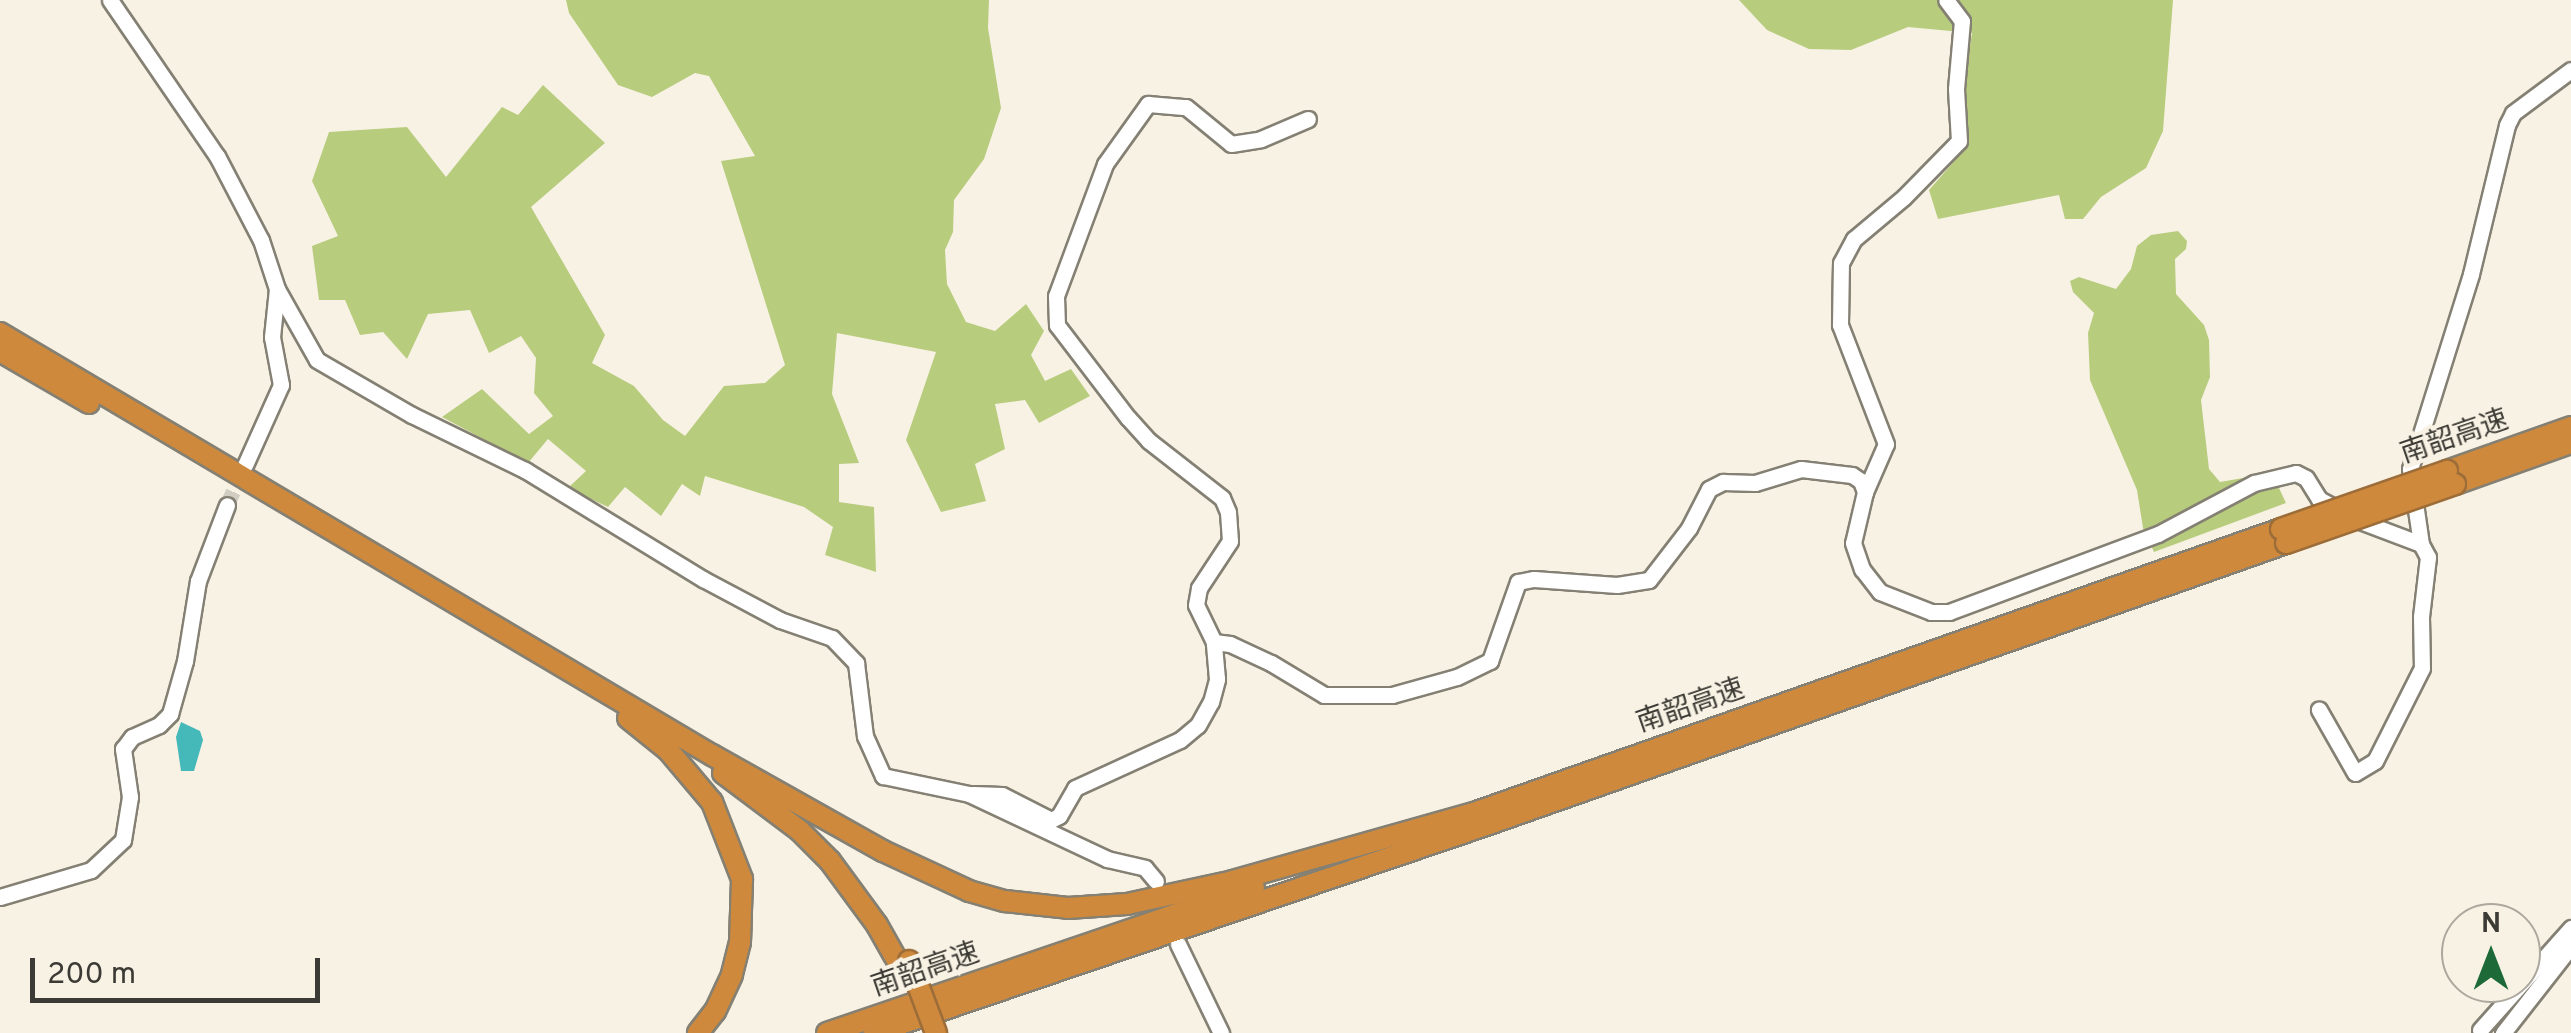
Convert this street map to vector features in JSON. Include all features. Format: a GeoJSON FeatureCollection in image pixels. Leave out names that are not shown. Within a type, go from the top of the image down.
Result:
{"type":"FeatureCollection","features":[{"type":"Feature","properties":{"kind":"highway"},"geometry":{"type":"LineString","coordinates":[[0,333],[733,766],[883,851],[970,891],[1006,901],[1068,908],[1168,898],[1481,810]]}},
{"type":"Feature","properties":{"kind":"highway"},"geometry":{"type":"LineString","coordinates":[[0,351],[602,699],[726,776],[799,830],[854,891],[904,963],[924,1033]]}},
{"type":"Feature","properties":{"kind":"highway","name":"南韶高速"},"geometry":{"type":"LineString","coordinates":[[2451,477],[2571,427]]}},
{"type":"Feature","properties":{"kind":"highway","name":"南韶高速"},"geometry":{"type":"LineString","coordinates":[[874,1033],[2451,477],[2571,442]]}},
{"type":"Feature","properties":{"kind":"highway","name":"南韶高速"},"geometry":{"type":"LineString","coordinates":[[828,1033],[2283,536]]}},
{"type":"Feature","properties":{"kind":"highway"},"geometry":{"type":"LineString","coordinates":[[602,699],[691,772],[724,824],[742,879],[740,942],[732,975],[715,1011],[698,1033]]}},
{"type":"Feature","properties":{"kind":"highway"},"geometry":{"type":"LineString","coordinates":[[733,766],[819,836],[878,908],[936,1033]]}},
{"type":"Feature","properties":{"kind":"highway"},"geometry":{"type":"LineString","coordinates":[[905,1033],[1124,948]]}},
{"type":"Feature","properties":{"kind":"street"},"geometry":{"type":"LineString","coordinates":[[110,0],[217,156],[261,240],[277,290],[316,360],[412,415],[525,470],[703,579],[780,620],[832,638],[856,662],[865,736],[882,776],[969,794],[1002,795],[1041,818],[1059,816],[1075,788],[1156,754],[1198,725],[1217,678],[1214,642],[1196,605],[1198,588],[1230,541],[1228,512],[1222,498],[1149,441],[1057,325],[1056,296],[1105,164],[1148,104],[1186,107],[1232,144],[1261,140],[1308,119]]}},
{"type":"Feature","properties":{"kind":"street"},"geometry":{"type":"LineString","coordinates":[[1946,0],[1962,22],[1956,89],[1959,141],[1904,197],[1854,238],[1841,263],[1840,325],[1886,444],[1865,492],[1852,543],[1862,570],[1880,592],[1939,614],[2158,534],[2254,482],[2286,474],[2306,478],[2320,499],[2360,521],[2421,544]]}},
{"type":"Feature","properties":{"kind":"street"},"geometry":{"type":"LineString","coordinates":[[2318,710],[2355,772],[2374,761],[2385,746],[2398,707],[2422,668],[2420,617],[2428,567],[2410,469],[2471,274],[2507,125],[2522,106],[2571,70]]}},
{"type":"Feature","properties":{"kind":"street"},"geometry":{"type":"LineString","coordinates":[[245,465],[281,385],[272,337],[277,290]]}},
{"type":"Feature","properties":{"kind":"street"},"geometry":{"type":"LineString","coordinates":[[1214,642],[1230,644],[1271,663],[1324,695],[1392,695],[1456,677],[1490,661],[1518,582],[1534,579],[1617,585],[1649,580],[1679,542],[1709,489],[1723,482],[1754,483],[1801,469],[1852,475],[1865,492]]}},
{"type":"Feature","properties":{"kind":"street"},"geometry":{"type":"LineString","coordinates":[[0,898],[91,870],[122,840],[130,798],[123,749],[132,737],[159,725],[170,714],[185,661],[198,581],[228,505]]}},
{"type":"Feature","properties":{"kind":"street"},"geometry":{"type":"LineString","coordinates":[[969,794],[1107,859],[1145,868],[1156,881]]}},
{"type":"Feature","properties":{"kind":"street"},"geometry":{"type":"LineString","coordinates":[[2480,1032],[2571,928]]}},
{"type":"Feature","properties":{"kind":"street"},"geometry":{"type":"LineString","coordinates":[[1178,944],[1220,1033]]}},
{"type":"Feature","properties":{"kind":"street"},"geometry":{"type":"LineString","coordinates":[[2503,1033],[2571,946]]}},
{"type":"Feature","properties":{"kind":"green space"},"geometry":{"type":"Polygon","coordinates":[[[566,0],[989,0],[988,28],[1001,108],[984,159],[954,200],[953,232],[945,250],[947,284],[966,322],[995,331],[1026,304],[1044,331],[1031,355],[1045,381],[1071,369],[1090,396],[1039,423],[1025,400],[995,404],[1005,449],[975,464],[986,501],[941,512],[906,440],[936,352],[837,333],[832,394],[859,463],[839,464],[839,502],[874,507],[876,572],[825,555],[833,527],[804,507],[705,476],[700,496],[682,484],[661,516],[625,487],[608,507],[568,488],[586,471],[548,439],[528,463],[442,417],[482,389],[529,434],[553,416],[534,393],[536,358],[521,336],[489,353],[470,310],[428,314],[407,359],[383,332],[360,335],[345,300],[319,300],[312,246],[338,236],[312,181],[329,132],[407,127],[446,177],[502,107],[518,115],[543,85],[605,143],[531,207],[605,335],[592,363],[634,386],[663,420],[685,436],[724,386],[765,383],[785,365],[721,161],[755,156],[709,76],[695,73],[652,97],[618,85],[569,13],[566,0]]]}},
{"type":"Feature","properties":{"kind":"green space"},"geometry":{"type":"Polygon","coordinates":[[[1739,0],[2173,0],[2163,131],[2146,168],[2101,197],[2083,219],[2065,219],[2059,195],[1938,219],[1929,190],[1965,149],[1964,84],[1972,33],[1908,27],[1851,50],[1809,49],[1767,30],[1739,0]]]}},
{"type":"Feature","properties":{"kind":"green space"},"geometry":{"type":"Polygon","coordinates":[[[2178,231],[2187,241],[2186,249],[2175,259],[2176,294],[2204,325],[2209,340],[2210,377],[2201,400],[2209,469],[2220,482],[2272,473],[2286,503],[2154,552],[2143,528],[2137,490],[2090,380],[2088,333],[2094,313],[2073,292],[2070,281],[2079,277],[2116,289],[2131,269],[2137,246],[2151,235],[2178,231]]]}},
{"type":"Feature","properties":{"kind":"water"},"geometry":{"type":"Polygon","coordinates":[[[181,722],[200,731],[203,740],[194,771],[181,771],[176,737],[181,722]]]}},
{"type":"Feature","properties":{"kind":"tunnel"},"geometry":{"type":"LineString","coordinates":[[227,505],[244,469]]}}]}
